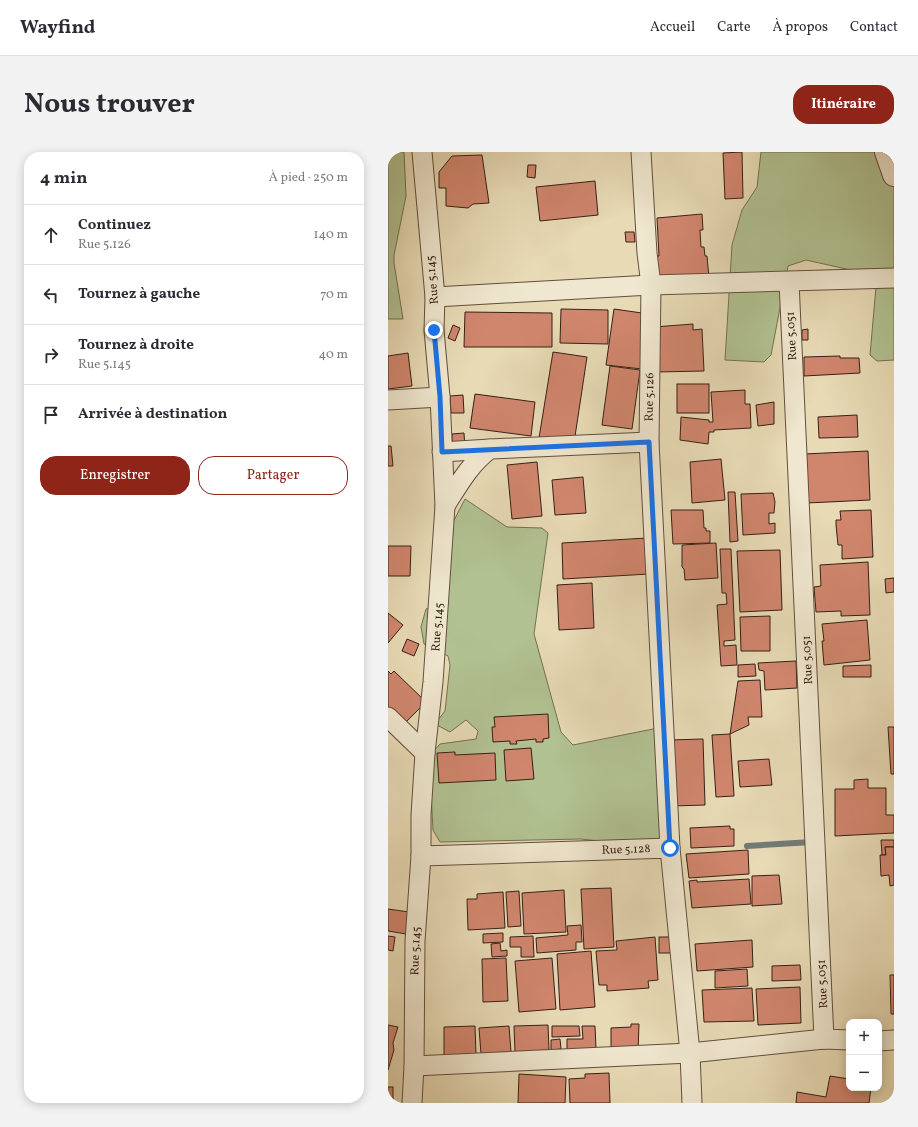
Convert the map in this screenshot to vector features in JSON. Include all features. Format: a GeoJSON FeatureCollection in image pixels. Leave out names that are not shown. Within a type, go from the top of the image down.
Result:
{"type":"FeatureCollection","features":[{"type":"Feature","properties":{"kind":"street","name":"Rue 5.145"},"geometry":{"type":"LineString","coordinates":[[412,1103],[414,1066],[415,941],[421,856],[421,815],[425,753],[433,682],[444,506],[440,397],[434,330],[434,297],[422,152]]}},
{"type":"Feature","properties":{"kind":"street","name":"Rue 5.126"},"geometry":{"type":"LineString","coordinates":[[641,152],[647,253],[651,285],[649,442],[670,848]]}},
{"type":"Feature","properties":{"kind":"street"},"geometry":{"type":"LineString","coordinates":[[886,152],[894,175]]}},
{"type":"Feature","properties":{"kind":"street"},"geometry":{"type":"LineString","coordinates":[[434,297],[651,285],[894,278]]}},
{"type":"Feature","properties":{"kind":"street","name":"Rue 5.051"},"geometry":{"type":"LineString","coordinates":[[789,282],[824,1038]]}},
{"type":"Feature","properties":{"kind":"street"},"geometry":{"type":"LineString","coordinates":[[388,400],[440,397]]}},
{"type":"Feature","properties":{"kind":"street"},"geometry":{"type":"LineString","coordinates":[[442,452],[649,442]]}},
{"type":"Feature","properties":{"kind":"street"},"geometry":{"type":"LineString","coordinates":[[444,506],[467,471],[490,449]]}},
{"type":"Feature","properties":{"kind":"street"},"geometry":{"type":"LineString","coordinates":[[388,717],[425,753]]}},
{"type":"Feature","properties":{"kind":"street"},"geometry":{"type":"LineString","coordinates":[[670,848],[690,1053],[692,1103]]}},
{"type":"Feature","properties":{"kind":"street","name":"Rue 5.128"},"geometry":{"type":"LineString","coordinates":[[421,856],[670,848]]}},
{"type":"Feature","properties":{"kind":"street"},"geometry":{"type":"LineString","coordinates":[[414,1066],[690,1053],[824,1038],[846,1040]]}},
{"type":"Feature","properties":{"kind":"street"},"geometry":{"type":"LineString","coordinates":[[882,1041],[894,1040]]}},
{"type":"Feature","properties":{"kind":"green space"},"geometry":{"type":"Polygon","coordinates":[[[388,152],[404,152],[406,196],[394,255],[403,319],[388,319],[388,152]]]}},
{"type":"Feature","properties":{"kind":"green space"},"geometry":{"type":"Polygon","coordinates":[[[761,152],[883,152],[894,180],[894,360],[877,361],[870,355],[876,287],[855,271],[806,260],[788,266],[771,355],[764,362],[725,360],[732,245],[742,210],[757,187],[761,152]]]}},
{"type":"Feature","properties":{"kind":"green space"},"geometry":{"type":"Polygon","coordinates":[[[465,499],[507,527],[542,528],[548,533],[534,634],[561,732],[573,745],[658,728],[666,820],[659,842],[637,845],[581,839],[440,842],[433,830],[429,756],[440,744],[476,739],[478,731],[466,720],[450,732],[435,724],[445,711],[450,665],[448,656],[424,644],[421,627],[426,609],[442,602],[449,530],[465,499]]]}},
{"type":"Feature","properties":{"kind":"building"},"geometry":{"type":"Polygon","coordinates":[[[742,152],[743,198],[725,199],[723,153],[742,152]]]}},
{"type":"Feature","properties":{"kind":"building"},"geometry":{"type":"Polygon","coordinates":[[[482,155],[489,203],[473,204],[468,208],[446,206],[446,188],[439,188],[439,172],[452,156],[482,155]]]}},
{"type":"Feature","properties":{"kind":"building"},"geometry":{"type":"Polygon","coordinates":[[[528,165],[536,165],[535,178],[527,177],[528,165]]]}},
{"type":"Feature","properties":{"kind":"building"},"geometry":{"type":"Polygon","coordinates":[[[595,181],[598,215],[540,221],[536,187],[595,181]]]}},
{"type":"Feature","properties":{"kind":"building"},"geometry":{"type":"Polygon","coordinates":[[[702,214],[703,230],[700,230],[701,247],[704,247],[705,256],[707,256],[709,278],[657,278],[656,256],[659,256],[657,218],[702,214]]]}},
{"type":"Feature","properties":{"kind":"building"},"geometry":{"type":"Polygon","coordinates":[[[625,232],[634,232],[635,242],[626,242],[625,232]]]}},
{"type":"Feature","properties":{"kind":"building"},"geometry":{"type":"Polygon","coordinates":[[[561,309],[608,310],[608,344],[560,343],[561,309]]]}},
{"type":"Feature","properties":{"kind":"building"},"geometry":{"type":"Polygon","coordinates":[[[614,309],[649,314],[642,369],[606,365],[614,309]]]}},
{"type":"Feature","properties":{"kind":"building"},"geometry":{"type":"Polygon","coordinates":[[[465,312],[552,313],[552,347],[464,347],[465,312]]]}},
{"type":"Feature","properties":{"kind":"building"},"geometry":{"type":"Polygon","coordinates":[[[693,324],[693,330],[702,329],[704,371],[657,372],[654,327],[693,324]]]}},
{"type":"Feature","properties":{"kind":"building"},"geometry":{"type":"Polygon","coordinates":[[[453,325],[460,328],[455,341],[448,338],[453,325]]]}},
{"type":"Feature","properties":{"kind":"building"},"geometry":{"type":"Polygon","coordinates":[[[808,329],[808,340],[802,340],[802,330],[808,329]]]}},
{"type":"Feature","properties":{"kind":"building"},"geometry":{"type":"Polygon","coordinates":[[[553,352],[587,357],[574,443],[539,438],[553,352]]]}},
{"type":"Feature","properties":{"kind":"building"},"geometry":{"type":"Polygon","coordinates":[[[408,353],[412,386],[388,389],[388,356],[408,353]]]}},
{"type":"Feature","properties":{"kind":"building"},"geometry":{"type":"Polygon","coordinates":[[[840,356],[840,358],[859,358],[860,373],[804,376],[804,357],[840,356]]]}},
{"type":"Feature","properties":{"kind":"building"},"geometry":{"type":"Polygon","coordinates":[[[610,366],[640,370],[632,429],[602,425],[610,366]]]}},
{"type":"Feature","properties":{"kind":"building"},"geometry":{"type":"Polygon","coordinates":[[[677,384],[709,384],[709,413],[677,413],[677,384]]]}},
{"type":"Feature","properties":{"kind":"building"},"geometry":{"type":"Polygon","coordinates":[[[745,390],[745,404],[750,404],[751,428],[714,430],[714,432],[709,432],[708,444],[680,440],[681,417],[709,420],[709,422],[713,422],[711,392],[745,390]]]}},
{"type":"Feature","properties":{"kind":"building"},"geometry":{"type":"Polygon","coordinates":[[[475,394],[535,402],[531,436],[470,428],[475,394]]]}},
{"type":"Feature","properties":{"kind":"building"},"geometry":{"type":"Polygon","coordinates":[[[463,395],[464,413],[451,413],[450,396],[463,395]]]}},
{"type":"Feature","properties":{"kind":"building"},"geometry":{"type":"Polygon","coordinates":[[[774,402],[774,424],[758,426],[756,405],[774,402]]]}},
{"type":"Feature","properties":{"kind":"building"},"geometry":{"type":"Polygon","coordinates":[[[857,415],[858,437],[819,438],[818,417],[857,415]]]}},
{"type":"Feature","properties":{"kind":"building"},"geometry":{"type":"Polygon","coordinates":[[[464,433],[465,449],[452,449],[452,434],[464,433]]]}},
{"type":"Feature","properties":{"kind":"building"},"geometry":{"type":"Polygon","coordinates":[[[388,446],[391,446],[393,466],[388,466],[388,446]]]}},
{"type":"Feature","properties":{"kind":"building"},"geometry":{"type":"Polygon","coordinates":[[[868,451],[870,500],[807,503],[804,454],[868,451]]]}},
{"type":"Feature","properties":{"kind":"building"},"geometry":{"type":"Polygon","coordinates":[[[721,459],[725,500],[692,503],[690,462],[721,459]]]}},
{"type":"Feature","properties":{"kind":"building"},"geometry":{"type":"Polygon","coordinates":[[[537,462],[542,516],[512,519],[507,465],[537,462]]]}},
{"type":"Feature","properties":{"kind":"building"},"geometry":{"type":"Polygon","coordinates":[[[583,477],[586,513],[555,515],[552,480],[583,477]]]}},
{"type":"Feature","properties":{"kind":"building"},"geometry":{"type":"Polygon","coordinates":[[[728,492],[735,492],[738,541],[730,542],[728,492]]]}},
{"type":"Feature","properties":{"kind":"building"},"geometry":{"type":"Polygon","coordinates":[[[773,493],[775,502],[774,513],[769,513],[769,524],[775,523],[775,533],[743,535],[741,494],[773,493]]]}},
{"type":"Feature","properties":{"kind":"building"},"geometry":{"type":"Polygon","coordinates":[[[671,510],[703,510],[704,528],[706,528],[706,531],[710,531],[710,543],[673,544],[671,510]]]}},
{"type":"Feature","properties":{"kind":"building"},"geometry":{"type":"Polygon","coordinates":[[[871,510],[873,557],[842,559],[842,545],[838,545],[836,525],[836,520],[841,520],[840,511],[871,510]]]}},
{"type":"Feature","properties":{"kind":"building"},"geometry":{"type":"Polygon","coordinates":[[[647,538],[649,574],[563,579],[562,543],[647,538]]]}},
{"type":"Feature","properties":{"kind":"building"},"geometry":{"type":"Polygon","coordinates":[[[716,543],[718,578],[685,580],[684,569],[682,567],[682,545],[716,543]]]}},
{"type":"Feature","properties":{"kind":"building"},"geometry":{"type":"Polygon","coordinates":[[[388,546],[411,546],[410,576],[388,576],[388,546]]]}},
{"type":"Feature","properties":{"kind":"building"},"geometry":{"type":"Polygon","coordinates":[[[720,549],[731,549],[735,640],[724,641],[724,646],[736,645],[737,665],[721,666],[717,605],[727,604],[726,593],[722,593],[720,549]]]}},
{"type":"Feature","properties":{"kind":"building"},"geometry":{"type":"Polygon","coordinates":[[[780,550],[782,610],[740,612],[737,551],[780,550]]]}},
{"type":"Feature","properties":{"kind":"building"},"geometry":{"type":"Polygon","coordinates":[[[868,562],[870,615],[841,616],[841,611],[816,612],[814,587],[821,586],[820,565],[868,562]]]}},
{"type":"Feature","properties":{"kind":"building"},"geometry":{"type":"Polygon","coordinates":[[[894,578],[894,592],[886,593],[885,579],[894,578]]]}},
{"type":"Feature","properties":{"kind":"building"},"geometry":{"type":"Polygon","coordinates":[[[592,583],[594,628],[559,630],[557,585],[592,583]]]}},
{"type":"Feature","properties":{"kind":"building"},"geometry":{"type":"Polygon","coordinates":[[[388,613],[403,625],[388,643],[388,613]]]}},
{"type":"Feature","properties":{"kind":"building"},"geometry":{"type":"Polygon","coordinates":[[[770,616],[770,651],[741,651],[740,617],[770,616]]]}},
{"type":"Feature","properties":{"kind":"building"},"geometry":{"type":"Polygon","coordinates":[[[867,620],[870,660],[824,665],[822,624],[867,620]]]}},
{"type":"Feature","properties":{"kind":"building"},"geometry":{"type":"Polygon","coordinates":[[[407,639],[419,644],[414,656],[402,651],[407,639]]]}},
{"type":"Feature","properties":{"kind":"building"},"geometry":{"type":"Polygon","coordinates":[[[796,661],[797,688],[765,690],[764,671],[759,670],[758,663],[796,661]]]}},
{"type":"Feature","properties":{"kind":"building"},"geometry":{"type":"Polygon","coordinates":[[[755,664],[756,676],[738,677],[738,665],[755,664]]]}},
{"type":"Feature","properties":{"kind":"building"},"geometry":{"type":"Polygon","coordinates":[[[871,665],[871,677],[843,677],[843,666],[871,665]]]}},
{"type":"Feature","properties":{"kind":"building"},"geometry":{"type":"Polygon","coordinates":[[[388,671],[391,674],[394,671],[426,702],[404,724],[388,708],[388,671]]]}},
{"type":"Feature","properties":{"kind":"building"},"geometry":{"type":"Polygon","coordinates":[[[760,680],[762,717],[748,717],[749,725],[730,734],[738,681],[760,680]]]}},
{"type":"Feature","properties":{"kind":"building"},"geometry":{"type":"Polygon","coordinates":[[[548,714],[549,738],[543,739],[543,742],[536,742],[536,739],[516,741],[517,744],[510,744],[510,741],[493,742],[492,727],[495,727],[494,717],[548,714]]]}},
{"type":"Feature","properties":{"kind":"building"},"geometry":{"type":"Polygon","coordinates":[[[888,727],[894,727],[894,774],[891,774],[888,727]]]}},
{"type":"Feature","properties":{"kind":"building"},"geometry":{"type":"Polygon","coordinates":[[[730,734],[734,796],[716,797],[712,735],[730,734]]]}},
{"type":"Feature","properties":{"kind":"building"},"geometry":{"type":"Polygon","coordinates":[[[703,739],[705,805],[672,806],[670,740],[703,739]]]}},
{"type":"Feature","properties":{"kind":"building"},"geometry":{"type":"Polygon","coordinates":[[[531,748],[534,779],[506,781],[504,750],[531,748]]]}},
{"type":"Feature","properties":{"kind":"building"},"geometry":{"type":"Polygon","coordinates":[[[455,752],[455,755],[495,753],[496,780],[439,783],[437,753],[455,752]]]}},
{"type":"Feature","properties":{"kind":"building"},"geometry":{"type":"Polygon","coordinates":[[[769,759],[772,785],[740,787],[738,761],[769,759]]]}},
{"type":"Feature","properties":{"kind":"building"},"geometry":{"type":"Polygon","coordinates":[[[868,779],[868,788],[886,788],[886,815],[894,815],[894,833],[835,836],[835,789],[854,789],[854,780],[868,779]]]}},
{"type":"Feature","properties":{"kind":"building"},"geometry":{"type":"Polygon","coordinates":[[[730,826],[730,829],[734,829],[734,846],[691,848],[690,828],[730,826]]]}},
{"type":"Feature","properties":{"kind":"building"},"geometry":{"type":"Polygon","coordinates":[[[881,840],[894,840],[894,847],[885,847],[886,855],[882,855],[881,840]]]}},
{"type":"Feature","properties":{"kind":"building"},"geometry":{"type":"Polygon","coordinates":[[[885,847],[894,847],[894,885],[890,886],[889,875],[881,876],[880,855],[886,855],[885,847]]]}},
{"type":"Feature","properties":{"kind":"building"},"geometry":{"type":"Polygon","coordinates":[[[748,850],[749,874],[689,878],[686,854],[748,850]]]}},
{"type":"Feature","properties":{"kind":"building"},"geometry":{"type":"Polygon","coordinates":[[[779,875],[782,904],[752,906],[752,876],[779,875]]]}},
{"type":"Feature","properties":{"kind":"building"},"geometry":{"type":"Polygon","coordinates":[[[749,879],[751,904],[692,908],[689,881],[697,880],[697,882],[749,879]]]}},
{"type":"Feature","properties":{"kind":"building"},"geometry":{"type":"Polygon","coordinates":[[[611,888],[614,947],[584,949],[581,889],[611,888]]]}},
{"type":"Feature","properties":{"kind":"building"},"geometry":{"type":"Polygon","coordinates":[[[564,890],[566,932],[524,934],[522,893],[564,890]]]}},
{"type":"Feature","properties":{"kind":"building"},"geometry":{"type":"Polygon","coordinates":[[[519,891],[521,926],[508,927],[506,892],[519,891]]]}},
{"type":"Feature","properties":{"kind":"building"},"geometry":{"type":"Polygon","coordinates":[[[503,892],[505,928],[468,930],[467,899],[477,899],[477,894],[503,892]]]}},
{"type":"Feature","properties":{"kind":"building"},"geometry":{"type":"Polygon","coordinates":[[[388,909],[416,913],[412,935],[388,931],[388,909]]]}},
{"type":"Feature","properties":{"kind":"building"},"geometry":{"type":"Polygon","coordinates":[[[581,925],[582,942],[576,942],[576,950],[537,953],[536,938],[568,935],[567,926],[581,925]]]}},
{"type":"Feature","properties":{"kind":"building"},"geometry":{"type":"Polygon","coordinates":[[[503,933],[503,942],[483,943],[483,934],[503,933]]]}},
{"type":"Feature","properties":{"kind":"building"},"geometry":{"type":"Polygon","coordinates":[[[388,936],[395,937],[393,951],[388,950],[388,936]]]}},
{"type":"Feature","properties":{"kind":"building"},"geometry":{"type":"Polygon","coordinates":[[[533,936],[534,957],[521,957],[521,947],[510,947],[510,937],[533,936]]]}},
{"type":"Feature","properties":{"kind":"building"},"geometry":{"type":"Polygon","coordinates":[[[655,937],[658,980],[648,981],[649,988],[607,991],[607,985],[599,985],[596,951],[617,950],[616,941],[655,937]]]}},
{"type":"Feature","properties":{"kind":"building"},"geometry":{"type":"Polygon","coordinates":[[[659,937],[671,937],[671,953],[659,953],[659,937]]]}},
{"type":"Feature","properties":{"kind":"building"},"geometry":{"type":"Polygon","coordinates":[[[752,940],[753,967],[697,971],[695,944],[752,940]]]}},
{"type":"Feature","properties":{"kind":"building"},"geometry":{"type":"Polygon","coordinates":[[[500,943],[501,951],[507,950],[507,956],[492,957],[491,944],[500,943]]]}},
{"type":"Feature","properties":{"kind":"building"},"geometry":{"type":"Polygon","coordinates":[[[591,951],[595,1007],[560,1010],[557,954],[591,951]]]}},
{"type":"Feature","properties":{"kind":"building"},"geometry":{"type":"Polygon","coordinates":[[[506,958],[508,1001],[483,1002],[482,959],[506,958]]]}},
{"type":"Feature","properties":{"kind":"building"},"geometry":{"type":"Polygon","coordinates":[[[552,958],[556,1009],[519,1012],[515,961],[552,958]]]}},
{"type":"Feature","properties":{"kind":"building"},"geometry":{"type":"Polygon","coordinates":[[[800,965],[801,980],[772,981],[772,966],[800,965]]]}},
{"type":"Feature","properties":{"kind":"building"},"geometry":{"type":"Polygon","coordinates":[[[747,969],[748,986],[715,988],[715,971],[747,969]]]}},
{"type":"Feature","properties":{"kind":"building"},"geometry":{"type":"Polygon","coordinates":[[[890,975],[894,975],[894,1014],[891,1014],[890,975]]]}},
{"type":"Feature","properties":{"kind":"building"},"geometry":{"type":"Polygon","coordinates":[[[800,987],[801,1023],[758,1025],[756,989],[800,987]]]}},
{"type":"Feature","properties":{"kind":"building"},"geometry":{"type":"Polygon","coordinates":[[[752,988],[754,1021],[704,1022],[702,990],[752,988]]]}},
{"type":"Feature","properties":{"kind":"building"},"geometry":{"type":"Polygon","coordinates":[[[631,1024],[639,1024],[638,1052],[611,1052],[611,1028],[631,1027],[631,1024]]]}},
{"type":"Feature","properties":{"kind":"building"},"geometry":{"type":"Polygon","coordinates":[[[388,1025],[398,1027],[393,1043],[394,1050],[388,1070],[388,1025]]]}},
{"type":"Feature","properties":{"kind":"building"},"geometry":{"type":"Polygon","coordinates":[[[548,1025],[549,1050],[515,1052],[514,1026],[548,1025]]]}},
{"type":"Feature","properties":{"kind":"building"},"geometry":{"type":"Polygon","coordinates":[[[475,1026],[476,1055],[444,1056],[444,1027],[475,1026]]]}},
{"type":"Feature","properties":{"kind":"building"},"geometry":{"type":"Polygon","coordinates":[[[509,1026],[511,1052],[481,1054],[479,1028],[509,1026]]]}},
{"type":"Feature","properties":{"kind":"building"},"geometry":{"type":"Polygon","coordinates":[[[552,1026],[579,1026],[580,1036],[552,1037],[552,1026]]]}},
{"type":"Feature","properties":{"kind":"building"},"geometry":{"type":"Polygon","coordinates":[[[582,1026],[595,1026],[596,1049],[567,1050],[567,1039],[583,1039],[582,1026]]]}},
{"type":"Feature","properties":{"kind":"building"},"geometry":{"type":"Polygon","coordinates":[[[560,1039],[561,1049],[551,1050],[551,1040],[560,1039]]]}},
{"type":"Feature","properties":{"kind":"building"},"geometry":{"type":"Polygon","coordinates":[[[609,1073],[610,1103],[570,1103],[569,1079],[585,1078],[585,1074],[609,1073]]]}},
{"type":"Feature","properties":{"kind":"building"},"geometry":{"type":"Polygon","coordinates":[[[519,1074],[566,1077],[565,1103],[518,1103],[519,1074]]]}},
{"type":"Feature","properties":{"kind":"building"},"geometry":{"type":"Polygon","coordinates":[[[830,1076],[846,1079],[846,1091],[871,1091],[869,1103],[796,1103],[797,1092],[826,1097],[830,1076]]]}},
{"type":"Feature","properties":{"kind":"building"},"geometry":{"type":"Polygon","coordinates":[[[388,1087],[393,1087],[393,1100],[388,1100],[388,1087]]]}},
{"type":"Feature","properties":{"kind":"waterway"},"geometry":{"type":"LineString","coordinates":[[747,846],[812,842]]}},
{"type":"Feature","properties":{"kind":"route"},"geometry":{"type":"LineString","coordinates":[[434,330],[440,397],[442,452],[649,442],[670,848]]}}]}
